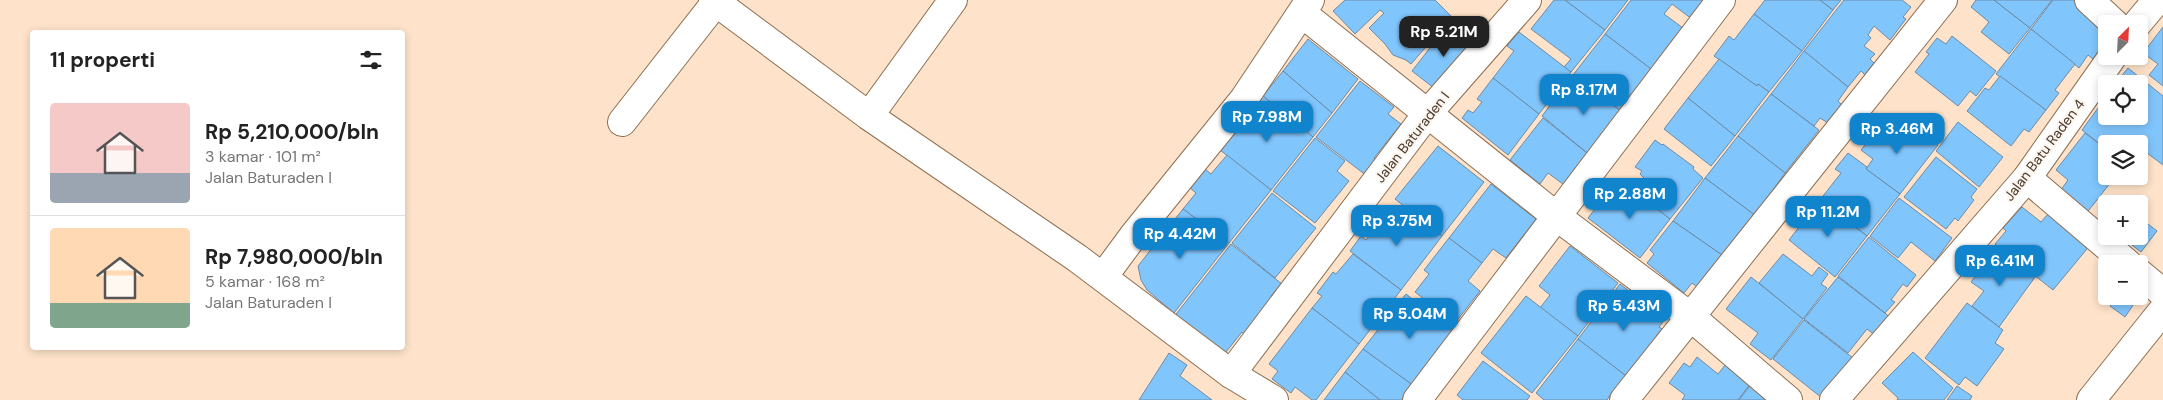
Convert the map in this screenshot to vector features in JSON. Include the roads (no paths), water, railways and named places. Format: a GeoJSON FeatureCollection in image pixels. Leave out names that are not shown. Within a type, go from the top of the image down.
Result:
{"type":"FeatureCollection","features":[{"type":"Feature","properties":{"kind":"street"},"geometry":{"type":"LineString","coordinates":[[869,116],[953,0]]}},
{"type":"Feature","properties":{"kind":"street","name":"Jalan Baturaden I"},"geometry":{"type":"LineString","coordinates":[[1231,374],[1427,114],[1527,0]]}},
{"type":"Feature","properties":{"kind":"street"},"geometry":{"type":"LineString","coordinates":[[1417,400],[1721,0]]}},
{"type":"Feature","properties":{"kind":"street"},"geometry":{"type":"LineString","coordinates":[[1624,400],[1943,0]]}},
{"type":"Feature","properties":{"kind":"street"},"geometry":{"type":"LineString","coordinates":[[2089,0],[2105,15]]}},
{"type":"Feature","properties":{"kind":"street"},"geometry":{"type":"LineString","coordinates":[[2144,15],[2157,0]]}},
{"type":"Feature","properties":{"kind":"street"},"geometry":{"type":"LineString","coordinates":[[622,122],[714,1],[869,116],[1103,277],[1231,374],[1274,400]]}},
{"type":"Feature","properties":{"kind":"street"},"geometry":{"type":"LineString","coordinates":[[1103,277],[1134,235],[1244,99],[1306,7],[1427,114],[1556,216],[1691,316],[1788,400]]}},
{"type":"Feature","properties":{"kind":"street","name":"Jalan Batu Raden 4"},"geometry":{"type":"LineString","coordinates":[[1834,400],[2027,178],[2106,65]]}},
{"type":"Feature","properties":{"kind":"street"},"geometry":{"type":"LineString","coordinates":[[2027,178],[2117,255]]}},
{"type":"Feature","properties":{"kind":"street"},"geometry":{"type":"LineString","coordinates":[[2148,280],[2163,293]]}},
{"type":"Feature","properties":{"kind":"street"},"geometry":{"type":"LineString","coordinates":[[2091,400],[2163,310]]}}]}
